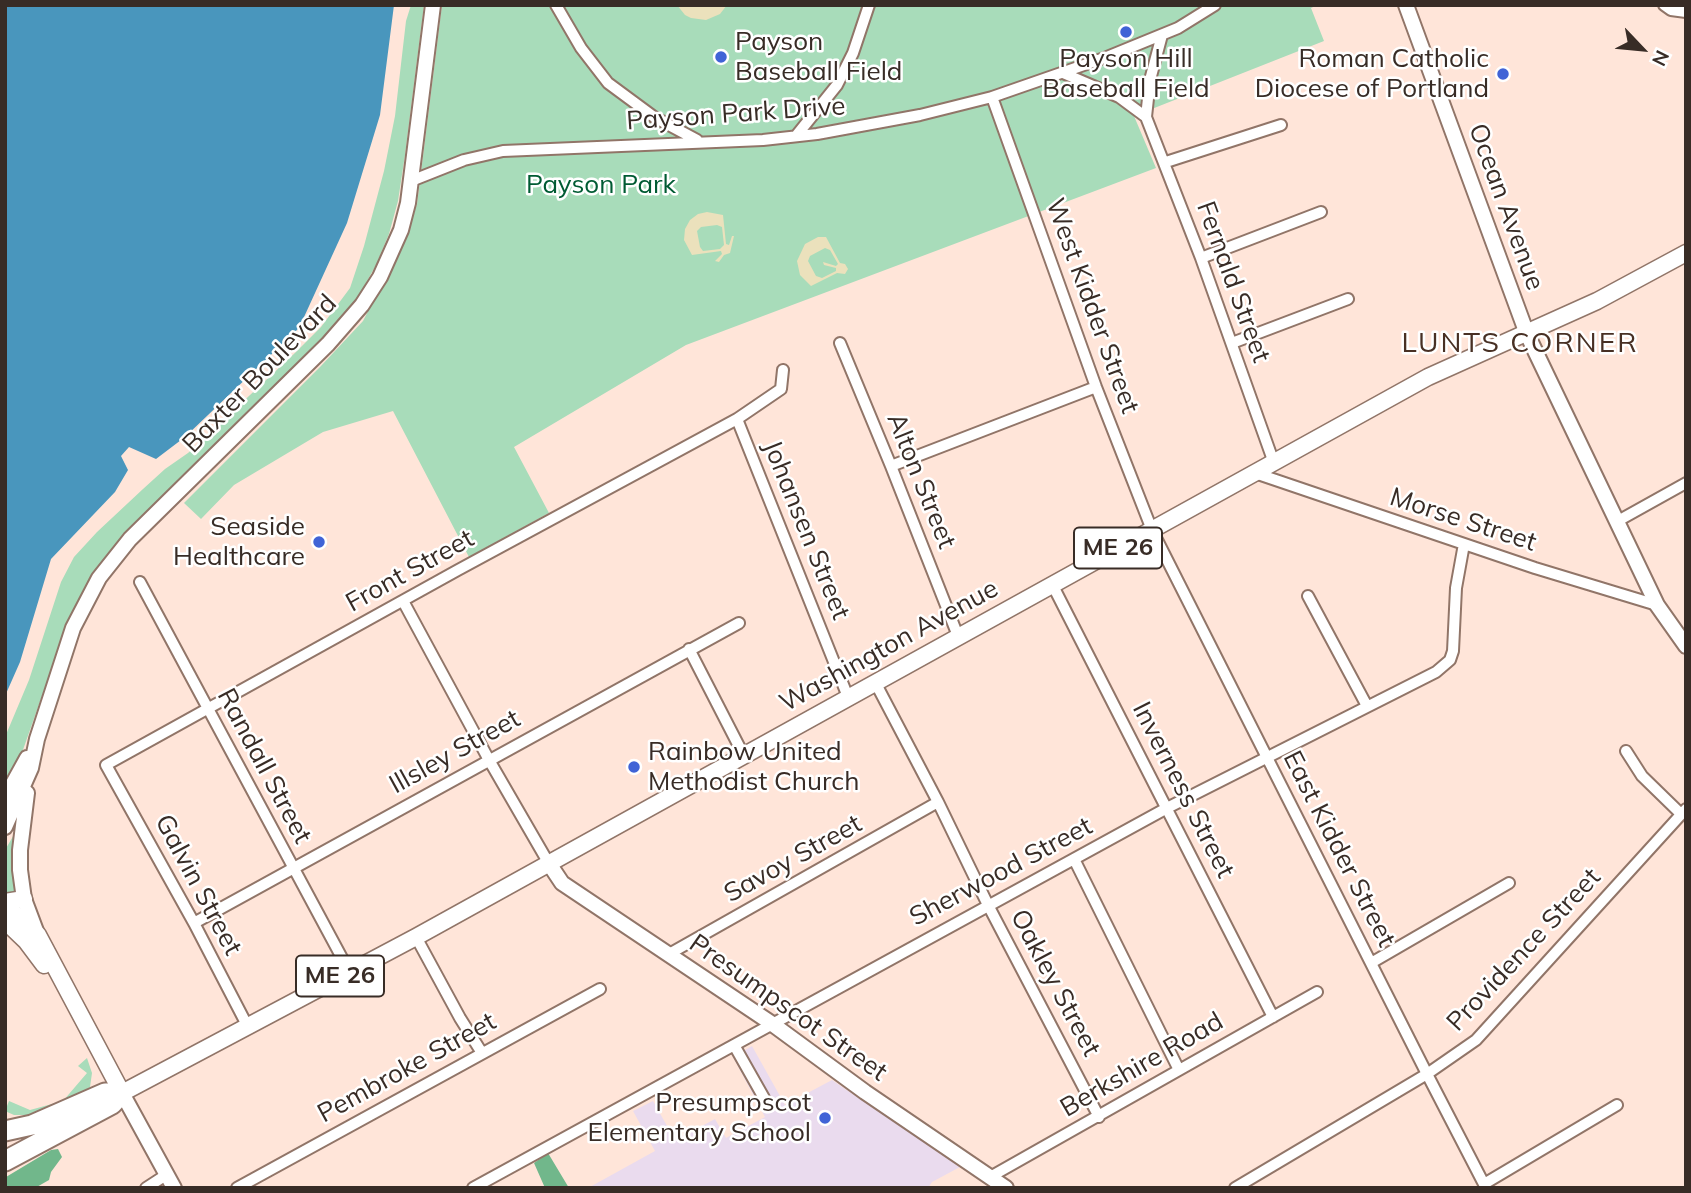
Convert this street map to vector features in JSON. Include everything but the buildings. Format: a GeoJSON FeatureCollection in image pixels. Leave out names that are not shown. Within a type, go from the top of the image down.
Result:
{"type":"FeatureCollection","features":[{"type":"Feature","properties":{"kind":"highway","name":"ME 26"},"geometry":{"type":"LineString","coordinates":[[5,1131],[32,1125],[105,1093],[122,1093]]}},
{"type":"Feature","properties":{"kind":"highway","name":"ME 26"},"geometry":{"type":"LineString","coordinates":[[5,1161],[112,1104],[122,1093]]}},
{"type":"Feature","properties":{"kind":"main road","name":"Washington Avenue"},"geometry":{"type":"LineString","coordinates":[[122,1093],[416,936],[1428,377],[1597,301],[1686,253]]}},
{"type":"Feature","properties":{"kind":"main road"},"geometry":{"type":"LineString","coordinates":[[5,904],[24,899]]}},
{"type":"Feature","properties":{"kind":"main road"},"geometry":{"type":"LineString","coordinates":[[5,904],[38,935],[122,1093]]}},
{"type":"Feature","properties":{"kind":"main road"},"geometry":{"type":"LineString","coordinates":[[5,921],[35,951],[76,1009]]}},
{"type":"Feature","properties":{"kind":"street","name":"Baxter Boulevard"},"geometry":{"type":"LineString","coordinates":[[5,827],[31,768],[37,739],[73,628],[99,578],[130,539],[304,369],[362,305],[380,277],[406,212],[433,5]]}},
{"type":"Feature","properties":{"kind":"street"},"geometry":{"type":"LineString","coordinates":[[556,5],[581,48],[608,83],[654,117],[700,142]]}},
{"type":"Feature","properties":{"kind":"street"},"geometry":{"type":"LineString","coordinates":[[796,136],[841,77],[853,53],[869,5]]}},
{"type":"Feature","properties":{"kind":"street","name":"Ocean Avenue"},"geometry":{"type":"LineString","coordinates":[[1406,5],[1527,334],[1657,605],[1686,646]]}},
{"type":"Feature","properties":{"kind":"street"},"geometry":{"type":"LineString","coordinates":[[1664,5],[1671,10],[1686,12]]}},
{"type":"Feature","properties":{"kind":"street","name":"Payson Park Drive"},"geometry":{"type":"LineString","coordinates":[[411,181],[464,160],[503,151],[763,140],[881,123],[992,97],[1063,73],[1162,35],[1211,7]]}},
{"type":"Feature","properties":{"kind":"street"},"geometry":{"type":"LineString","coordinates":[[1146,117],[1150,80],[1162,35]]}},
{"type":"Feature","properties":{"kind":"street"},"geometry":{"type":"LineString","coordinates":[[1063,73],[1119,97],[1146,117]]}},
{"type":"Feature","properties":{"kind":"street","name":"West Kidder Street"},"geometry":{"type":"LineString","coordinates":[[992,97],[1096,387],[1152,530]]}},
{"type":"Feature","properties":{"kind":"street","name":"Fernald Street"},"geometry":{"type":"LineString","coordinates":[[1146,117],[1166,162],[1274,463]]}},
{"type":"Feature","properties":{"kind":"street"},"geometry":{"type":"LineString","coordinates":[[1166,162],[1281,125]]}},
{"type":"Feature","properties":{"kind":"street"},"geometry":{"type":"LineString","coordinates":[[1201,258],[1321,212]]}},
{"type":"Feature","properties":{"kind":"street"},"geometry":{"type":"LineString","coordinates":[[1232,343],[1348,299]]}},
{"type":"Feature","properties":{"kind":"street","name":"Alton Street"},"geometry":{"type":"LineString","coordinates":[[840,344],[958,636]]}},
{"type":"Feature","properties":{"kind":"street","name":"Front Street"},"geometry":{"type":"LineString","coordinates":[[106,765],[737,419],[781,389],[783,370]]}},
{"type":"Feature","properties":{"kind":"street"},"geometry":{"type":"LineString","coordinates":[[891,466],[1096,387]]}},
{"type":"Feature","properties":{"kind":"street","name":"Johansen Street"},"geometry":{"type":"LineString","coordinates":[[737,419],[848,697]]}},
{"type":"Feature","properties":{"kind":"street","name":"Morse Street"},"geometry":{"type":"LineString","coordinates":[[1255,473],[1464,544],[1657,605]]}},
{"type":"Feature","properties":{"kind":"street"},"geometry":{"type":"LineString","coordinates":[[1616,522],[1686,483]]}},
{"type":"Feature","properties":{"kind":"street","name":"East Kidder Street"},"geometry":{"type":"LineString","coordinates":[[1152,530],[1485,1186]]}},
{"type":"Feature","properties":{"kind":"street","name":"Sherwood Street"},"geometry":{"type":"LineString","coordinates":[[473,1188],[1167,808],[1436,672],[1450,660],[1456,588],[1464,544]]}},
{"type":"Feature","properties":{"kind":"street","name":"Randall Street"},"geometry":{"type":"LineString","coordinates":[[140,582],[349,971]]}},
{"type":"Feature","properties":{"kind":"street","name":"Inverness Street"},"geometry":{"type":"LineString","coordinates":[[1052,584],[1273,1017]]}},
{"type":"Feature","properties":{"kind":"street"},"geometry":{"type":"LineString","coordinates":[[1308,596],[1367,706]]}},
{"type":"Feature","properties":{"kind":"street"},"geometry":{"type":"LineString","coordinates":[[403,601],[548,862]]}},
{"type":"Feature","properties":{"kind":"street","name":"Illsley Street"},"geometry":{"type":"LineString","coordinates":[[194,923],[739,622]]}},
{"type":"Feature","properties":{"kind":"street"},"geometry":{"type":"LineString","coordinates":[[689,649],[743,754]]}},
{"type":"Feature","properties":{"kind":"street","name":"Oakley Street"},"geometry":{"type":"LineString","coordinates":[[875,682],[1099,1117]]}},
{"type":"Feature","properties":{"kind":"street","name":"Baxter Boulevard"},"geometry":{"type":"LineString","coordinates":[[5,798],[37,739]]}},
{"type":"Feature","properties":{"kind":"street"},"geometry":{"type":"LineString","coordinates":[[1626,751],[1642,776],[1683,812]]}},
{"type":"Feature","properties":{"kind":"street","name":"Galvin Street"},"geometry":{"type":"LineString","coordinates":[[106,765],[248,1027]]}},
{"type":"Feature","properties":{"kind":"street"},"geometry":{"type":"LineString","coordinates":[[31,768],[20,850],[20,870],[24,899],[38,935]]}},
{"type":"Feature","properties":{"kind":"street","name":"Savoy Street"},"geometry":{"type":"LineString","coordinates":[[669,954],[938,802]]}},
{"type":"Feature","properties":{"kind":"street","name":"Providence Street"},"geometry":{"type":"LineString","coordinates":[[1235,1188],[1463,1050],[1482,1033],[1683,812]]}},
{"type":"Feature","properties":{"kind":"street"},"geometry":{"type":"LineString","coordinates":[[1074,859],[1179,1070]]}},
{"type":"Feature","properties":{"kind":"street","name":"Presumpscot Street"},"geometry":{"type":"LineString","coordinates":[[548,862],[562,883],[771,1023],[865,1092],[1006,1188]]}},
{"type":"Feature","properties":{"kind":"street"},"geometry":{"type":"LineString","coordinates":[[1371,963],[1509,883]]}},
{"type":"Feature","properties":{"kind":"street"},"geometry":{"type":"LineString","coordinates":[[416,936],[460,1018],[482,1052]]}},
{"type":"Feature","properties":{"kind":"street","name":"Pembroke Street"},"geometry":{"type":"LineString","coordinates":[[237,1188],[600,989]]}},
{"type":"Feature","properties":{"kind":"street","name":"Berkshire Road"},"geometry":{"type":"LineString","coordinates":[[990,1177],[1317,992]]}},
{"type":"Feature","properties":{"kind":"street"},"geometry":{"type":"LineString","coordinates":[[734,1045],[764,1098]]}},
{"type":"Feature","properties":{"kind":"street"},"geometry":{"type":"LineString","coordinates":[[122,1093],[170,1181],[146,1188]]}},
{"type":"Feature","properties":{"kind":"street"},"geometry":{"type":"LineString","coordinates":[[1485,1186],[1617,1105]]}},
{"type":"Feature","properties":{"kind":"shaded area","name":"Presumpscot Elementary School"},"geometry":{"type":"Polygon","coordinates":[[[752,1046],[785,1105],[832,1080],[960,1167],[932,1182],[928,1188],[588,1188],[655,1151],[633,1111],[653,1101],[675,1140],[715,1119],[726,1138],[765,1117],[733,1057],[752,1046]]]}},
{"type":"Feature","properties":{"kind":"green space"},"geometry":{"type":"Polygon","coordinates":[[[411,5],[424,5],[405,155],[398,201],[389,234],[376,265],[352,308],[335,328],[121,537],[95,571],[67,625],[18,764],[5,788],[5,737],[29,680],[61,582],[74,557],[143,489],[188,453],[296,352],[321,327],[350,288],[384,171],[395,116],[406,21],[411,5]]]}},
{"type":"Feature","properties":{"kind":"green space","name":"Payson Park"},"geometry":{"type":"Polygon","coordinates":[[[442,5],[1318,5],[1311,8],[1324,41],[1134,116],[1156,168],[686,345],[514,447],[549,513],[469,557],[393,411],[323,432],[234,485],[201,519],[184,503],[363,321],[405,239],[417,204],[442,5]]]}},
{"type":"Feature","properties":{"kind":"green space"},"geometry":{"type":"Polygon","coordinates":[[[22,821],[22,897],[5,898],[5,850],[22,821]]]}},
{"type":"Feature","properties":{"kind":"green space"},"geometry":{"type":"Polygon","coordinates":[[[87,1058],[92,1073],[90,1087],[53,1109],[34,1115],[14,1115],[5,1111],[9,1101],[30,1110],[63,1101],[87,1073],[78,1066],[87,1058]]]}},
{"type":"Feature","properties":{"kind":"green space"},"geometry":{"type":"Polygon","coordinates":[[[58,1149],[62,1157],[51,1172],[49,1180],[35,1188],[5,1188],[6,1177],[51,1150],[58,1149]]]}},
{"type":"Feature","properties":{"kind":"green space"},"geometry":{"type":"Polygon","coordinates":[[[548,1153],[569,1188],[545,1188],[534,1163],[548,1153]]]}},
{"type":"Feature","properties":{"kind":"sand"},"geometry":{"type":"Polygon","coordinates":[[[677,5],[727,5],[720,14],[706,20],[685,15],[677,5]]]}},
{"type":"Feature","properties":{"kind":"sand"},"geometry":{"type":"Polygon","coordinates":[[[707,212],[723,215],[726,244],[729,245],[734,236],[730,253],[724,255],[719,262],[715,261],[722,254],[721,251],[692,255],[684,240],[685,229],[690,220],[707,212]],[[701,227],[697,231],[703,251],[720,249],[724,245],[722,227],[701,227]]]}},
{"type":"Feature","properties":{"kind":"sand"},"geometry":{"type":"Polygon","coordinates":[[[818,237],[826,237],[840,263],[845,264],[848,269],[845,274],[837,273],[811,286],[800,275],[797,261],[805,244],[818,237]],[[825,248],[810,256],[808,261],[816,276],[822,278],[836,271],[836,268],[824,265],[823,262],[836,266],[838,264],[830,250],[825,248]]]}},
{"type":"Feature","properties":{"kind":"water"},"geometry":{"type":"Polygon","coordinates":[[[5,5],[394,5],[380,115],[347,223],[299,328],[185,437],[156,459],[129,447],[121,456],[128,470],[115,492],[51,559],[20,662],[5,696],[5,5]]]}},
{"type":"Feature","properties":{"kind":"place","name":"Payson Hill Baseball Field"},"geometry":{"type":"Point","coordinates":[1126,32]}},
{"type":"Feature","properties":{"kind":"place","name":"Payson Baseball Field"},"geometry":{"type":"Point","coordinates":[721,57]}},
{"type":"Feature","properties":{"kind":"place","name":"Roman Catholic Diocese of Portland"},"geometry":{"type":"Point","coordinates":[1503,74]}},
{"type":"Feature","properties":{"kind":"place","name":"Seaside Healthcare"},"geometry":{"type":"Point","coordinates":[319,542]}},
{"type":"Feature","properties":{"kind":"place","name":"Rainbow United Methodist Church"},"geometry":{"type":"Point","coordinates":[634,767]}},
{"type":"Feature","properties":{"kind":"place","name":"Presumpscot Elementary School"},"geometry":{"type":"Point","coordinates":[825,1118]}},
{"type":"Feature","properties":{"kind":"district","name":"LUNTS CORNER"},"geometry":{"type":"Point","coordinates":[1520,344]}}]}
